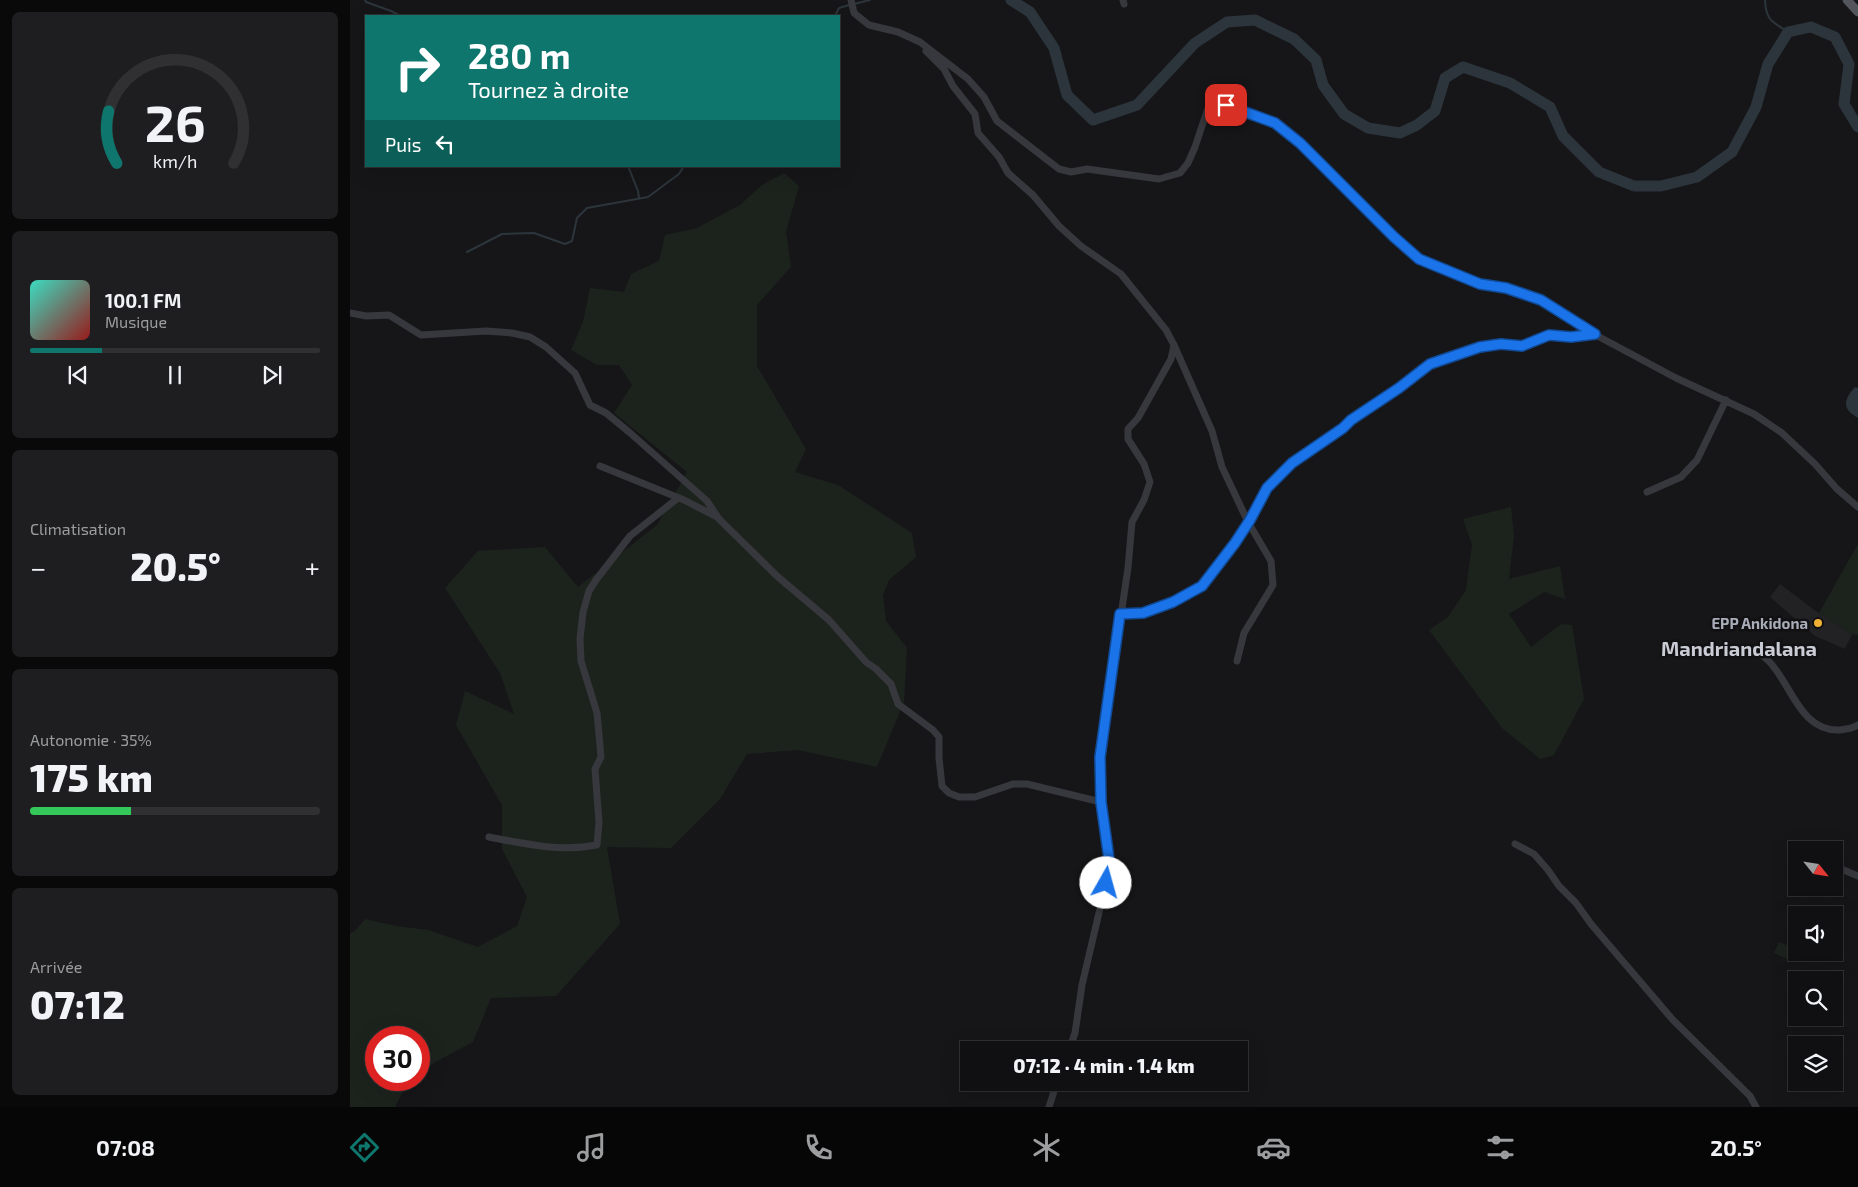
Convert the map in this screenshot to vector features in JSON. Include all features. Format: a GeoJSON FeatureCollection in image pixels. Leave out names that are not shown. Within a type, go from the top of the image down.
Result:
{"type":"FeatureCollection","features":[{"type":"Feature","properties":{"kind":"main road"},"geometry":{"type":"LineString","coordinates":[[1847,0],[1858,12]]}},
{"type":"Feature","properties":{"kind":"street"},"geometry":{"type":"LineString","coordinates":[[851,0],[854,12],[869,25],[898,32],[920,42],[968,80],[984,97],[997,121],[1059,169],[1071,172],[1087,169],[1159,179],[1180,173],[1188,163],[1195,147],[1211,99],[1275,123],[1300,143],[1419,259],[1480,284],[1506,288],[1541,300],[1595,334],[1676,378],[1754,414],[1782,433],[1815,464],[1837,489],[1858,507]]}},
{"type":"Feature","properties":{"kind":"street"},"geometry":{"type":"LineString","coordinates":[[920,42],[931,58],[944,69],[953,86],[975,114],[978,133],[999,157],[1008,173],[1033,195],[1081,246],[1120,274],[1166,330],[1174,345],[1212,432],[1222,467],[1248,522],[1271,561],[1273,585],[1244,632],[1237,661]]}},
{"type":"Feature","properties":{"kind":"street"},"geometry":{"type":"LineString","coordinates":[[350,313],[366,316],[389,315],[421,336],[486,331],[512,333],[530,337],[546,346],[575,373],[590,404],[606,413],[629,432],[707,501],[719,519],[778,577],[829,620],[866,662],[892,684],[898,704],[933,730],[939,737],[942,786],[949,793],[959,798],[975,796],[1013,784],[1027,784],[1101,802]]}},
{"type":"Feature","properties":{"kind":"street"},"geometry":{"type":"LineString","coordinates":[[1120,614],[1143,613],[1173,602],[1202,586],[1230,550],[1267,488],[1292,463],[1430,364],[1480,347],[1501,344],[1522,346],[1549,335],[1571,337],[1595,334]]}},
{"type":"Feature","properties":{"kind":"street"},"geometry":{"type":"LineString","coordinates":[[1072,1041],[1082,985],[1110,866],[1101,802],[1100,757],[1128,568],[1132,522],[1144,500],[1150,482],[1144,464],[1128,439],[1128,429],[1138,418],[1171,359],[1174,345]]}},
{"type":"Feature","properties":{"kind":"street"},"geometry":{"type":"LineString","coordinates":[[1647,492],[1680,477],[1697,460],[1726,400]]}},
{"type":"Feature","properties":{"kind":"street"},"geometry":{"type":"LineString","coordinates":[[600,466],[678,498],[719,519]]}},
{"type":"Feature","properties":{"kind":"street"},"geometry":{"type":"LineString","coordinates":[[489,837],[544,847],[578,849],[597,845],[599,822],[595,769],[602,757],[597,713],[581,661],[580,640],[583,612],[589,591],[630,536],[678,498]]}},
{"type":"Feature","properties":{"kind":"street"},"geometry":{"type":"LineString","coordinates":[[1740,650],[1753,651],[1770,662],[1799,706],[1808,717],[1822,726],[1835,730],[1853,729],[1858,725]]}},
{"type":"Feature","properties":{"kind":"street"},"geometry":{"type":"LineString","coordinates":[[1515,844],[1534,854],[1548,870],[1558,886],[1576,903],[1591,924],[1673,1020],[1750,1096],[1756,1107]]}},
{"type":"Feature","properties":{"kind":"street"},"geometry":{"type":"LineString","coordinates":[[1843,870],[1858,876]]}},
{"type":"Feature","properties":{"kind":"street"},"geometry":{"type":"LineString","coordinates":[[1049,1107],[1054,1091]]}},
{"type":"Feature","properties":{"kind":"shaded area"},"geometry":{"type":"Polygon","coordinates":[[[784,173],[799,186],[786,232],[791,267],[757,305],[757,366],[806,449],[795,472],[838,485],[912,533],[916,557],[889,580],[883,595],[886,621],[907,648],[904,702],[877,767],[798,750],[747,754],[720,799],[671,848],[607,847],[620,924],[556,996],[491,998],[473,1042],[430,1065],[430,1026],[365,1026],[365,1091],[403,1091],[395,1107],[350,1107],[350,933],[354,932],[365,919],[396,926],[428,930],[478,947],[517,926],[527,897],[502,849],[502,805],[456,725],[465,691],[514,714],[500,673],[445,588],[478,551],[545,547],[578,587],[657,525],[687,472],[614,413],[632,385],[619,365],[597,365],[571,350],[583,322],[590,288],[624,292],[631,274],[659,261],[665,235],[697,228],[740,205],[762,185],[784,173]]]}},
{"type":"Feature","properties":{"kind":"shaded area"},"geometry":{"type":"Polygon","coordinates":[[[1855,387],[1858,388],[1858,418],[1849,411],[1846,404],[1848,396],[1855,387]]]}},
{"type":"Feature","properties":{"kind":"shaded area"},"geometry":{"type":"Polygon","coordinates":[[[1511,507],[1514,535],[1509,579],[1560,566],[1565,599],[1544,592],[1509,614],[1531,647],[1561,624],[1572,625],[1584,699],[1554,755],[1540,759],[1502,728],[1429,630],[1448,617],[1466,590],[1472,545],[1463,519],[1511,507]]]}},
{"type":"Feature","properties":{"kind":"shaded area"},"geometry":{"type":"Polygon","coordinates":[[[1858,544],[1858,635],[1852,634],[1819,613],[1858,544]]]}},
{"type":"Feature","properties":{"kind":"shaded area","name":"EPP Ankidona"},"geometry":{"type":"Polygon","coordinates":[[[1780,584],[1813,609],[1852,634],[1845,649],[1815,636],[1770,597],[1780,584]]]}},
{"type":"Feature","properties":{"kind":"shaded area"},"geometry":{"type":"Polygon","coordinates":[[[1779,942],[1788,945],[1787,959],[1774,953],[1779,942]]]}},
{"type":"Feature","properties":{"kind":"waterway"},"geometry":{"type":"LineString","coordinates":[[365,0],[399,15]]}},
{"type":"Feature","properties":{"kind":"waterway"},"geometry":{"type":"LineString","coordinates":[[854,4],[870,0]]}},
{"type":"Feature","properties":{"kind":"waterway"},"geometry":{"type":"LineString","coordinates":[[1011,0],[1030,12],[1054,48],[1067,95],[1093,120],[1137,105],[1195,43],[1227,22],[1255,20],[1294,39],[1316,60],[1323,85],[1344,114],[1368,128],[1400,133],[1417,125],[1435,111],[1445,78],[1463,67],[1510,83],[1550,107],[1563,136],[1599,172],[1634,186],[1661,186],[1697,177],[1732,152],[1756,107],[1768,64],[1788,32],[1811,27],[1835,37],[1849,64],[1844,104],[1858,127]]}},
{"type":"Feature","properties":{"kind":"waterway"},"geometry":{"type":"LineString","coordinates":[[1765,0],[1770,19],[1788,32]]}},
{"type":"Feature","properties":{"kind":"waterway"},"geometry":{"type":"LineString","coordinates":[[836,15],[839,8],[849,5]]}},
{"type":"Feature","properties":{"kind":"waterway"},"geometry":{"type":"LineString","coordinates":[[628,167],[639,198]]}},
{"type":"Feature","properties":{"kind":"waterway"},"geometry":{"type":"LineString","coordinates":[[467,252],[502,234],[534,233],[565,244],[572,241],[577,218],[587,208],[648,197],[679,174],[683,167]]}},
{"type":"Feature","properties":{"kind":"place","name":"EPP Ankidona"},"geometry":{"type":"Point","coordinates":[1818,623]}},
{"type":"Feature","properties":{"kind":"district","name":"Mandriandalana"},"geometry":{"type":"Point","coordinates":[1739,648]}},
{"type":"Feature","properties":{"kind":"route"},"geometry":{"type":"LineString","coordinates":[[1106,883],[1110,866],[1101,802],[1100,757],[1120,614],[1143,613],[1173,602],[1202,586],[1235,543],[1267,488],[1292,463],[1430,364],[1480,347],[1501,344],[1522,346],[1549,335],[1571,337],[1595,334],[1541,300],[1506,288],[1480,284],[1419,259],[1394,237],[1300,143],[1275,123],[1226,105]]}}]}
